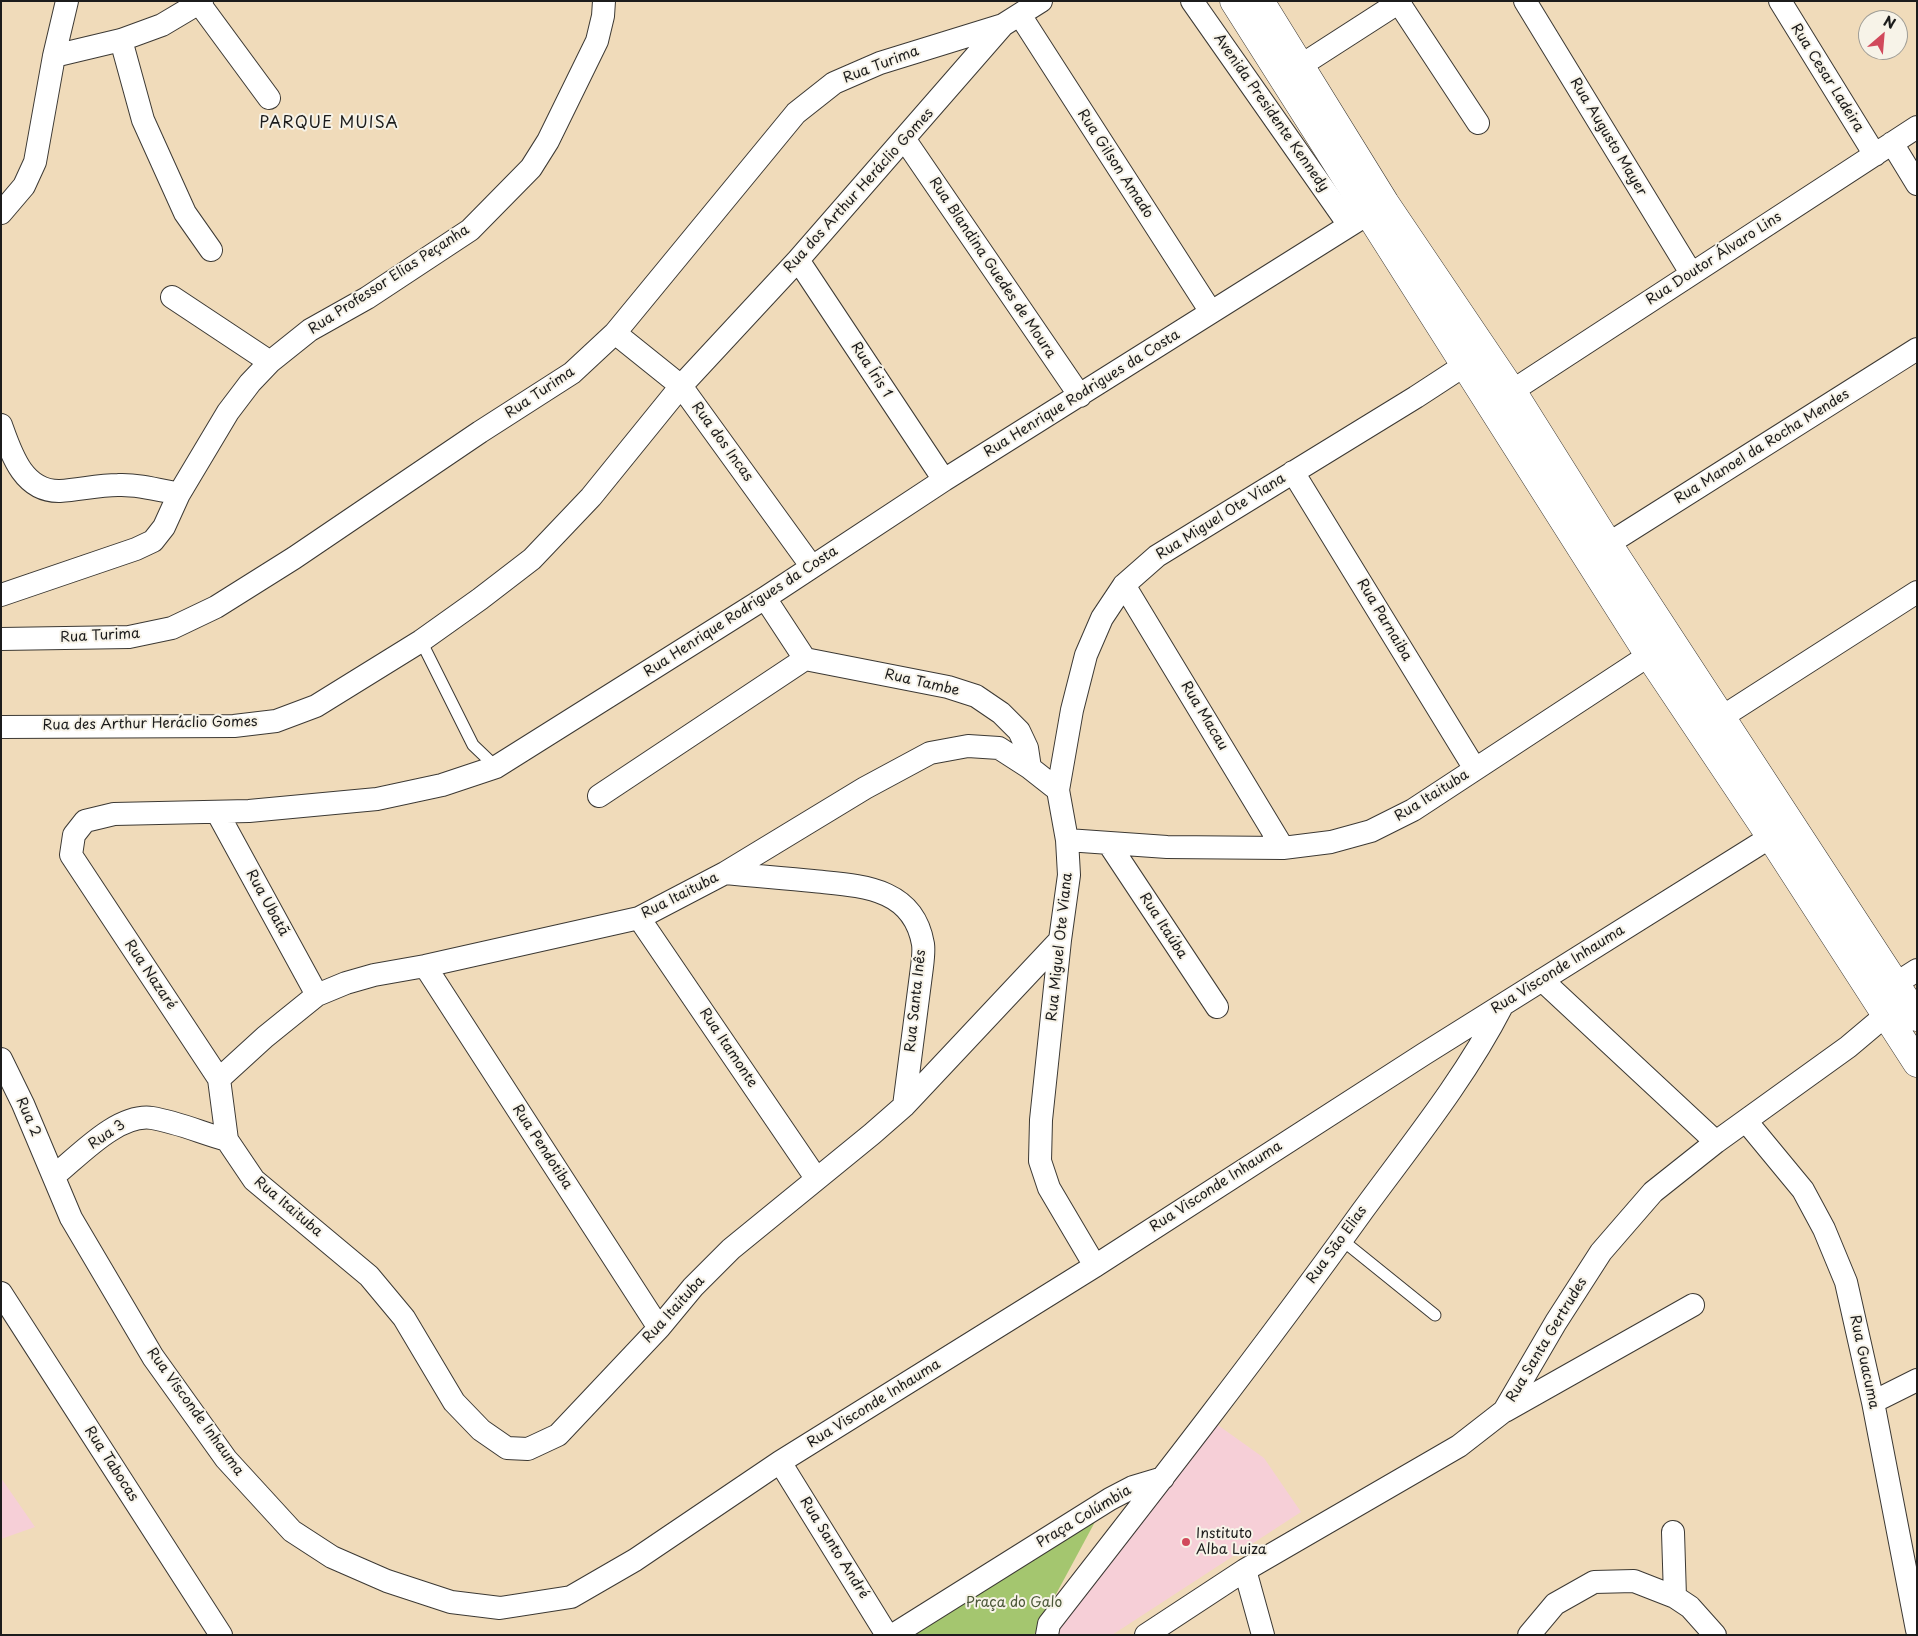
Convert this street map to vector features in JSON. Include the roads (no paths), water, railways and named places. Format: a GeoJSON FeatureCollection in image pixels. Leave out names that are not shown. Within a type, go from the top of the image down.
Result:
{"type":"FeatureCollection","features":[{"type":"Feature","properties":{"kind":"main road"},"geometry":{"type":"LineString","coordinates":[[1234,1],[1649,655],[1781,831],[1906,977],[1917,1017]]}},
{"type":"Feature","properties":{"kind":"main road"},"geometry":{"type":"LineString","coordinates":[[1260,1],[1300,66],[1368,214],[1512,392],[1608,544],[1722,717],[1781,831],[1886,1015],[1917,1063]]}},
{"type":"Feature","properties":{"kind":"street"},"geometry":{"type":"LineString","coordinates":[[1,213],[24,186],[35,162],[54,56],[68,1]]}},
{"type":"Feature","properties":{"kind":"street","name":"Rua Professor Elias Peçanha"},"geometry":{"type":"LineString","coordinates":[[1,595],[136,549],[153,541],[164,527],[179,494],[228,412],[250,383],[270,362],[310,330],[367,298],[470,230],[530,168],[548,141],[597,41],[603,16],[604,1]]}},
{"type":"Feature","properties":{"kind":"street","name":"Rua dos Arthur Heráclio Gomes"},"geometry":{"type":"LineString","coordinates":[[681,386],[798,260],[1011,20],[1040,1]]}},
{"type":"Feature","properties":{"kind":"street","name":"Avenida Presidente Kennedy"},"geometry":{"type":"LineString","coordinates":[[1192,1],[1368,214]]}},
{"type":"Feature","properties":{"kind":"street","name":"Rua Augusto Mayer"},"geometry":{"type":"LineString","coordinates":[[1525,1],[1691,273]]}},
{"type":"Feature","properties":{"kind":"street","name":"Rua Cesar Ladeira"},"geometry":{"type":"LineString","coordinates":[[1780,1],[1883,149],[1917,184]]}},
{"type":"Feature","properties":{"kind":"street"},"geometry":{"type":"LineString","coordinates":[[54,56],[121,40],[162,25],[201,2],[269,98]]}},
{"type":"Feature","properties":{"kind":"street"},"geometry":{"type":"LineString","coordinates":[[1300,66],[1400,2],[1478,123]]}},
{"type":"Feature","properties":{"kind":"street","name":"Rua Gilson Amado"},"geometry":{"type":"LineString","coordinates":[[1011,20],[1211,312]]}},
{"type":"Feature","properties":{"kind":"street","name":"Rua Turima"},"geometry":{"type":"LineString","coordinates":[[1,639],[129,636],[172,628],[216,607],[294,558],[480,432],[572,373],[615,333],[796,113],[834,84],[880,63],[1011,20]]}},
{"type":"Feature","properties":{"kind":"street"},"geometry":{"type":"LineString","coordinates":[[121,40],[143,120],[184,213],[211,250]]}},
{"type":"Feature","properties":{"kind":"street","name":"Rua Doutor Álvaro Lins"},"geometry":{"type":"LineString","coordinates":[[1512,392],[1691,273],[1917,127]]}},
{"type":"Feature","properties":{"kind":"street","name":"Rua Blandina Guedes de Moura"},"geometry":{"type":"LineString","coordinates":[[905,140],[1080,396]]}},
{"type":"Feature","properties":{"kind":"street","name":"Rua Henrique Rodrigues da Costa"},"geometry":{"type":"LineString","coordinates":[[80,870],[71,855],[74,834],[85,821],[114,814],[249,812],[377,799],[442,785],[496,766],[765,598],[944,480],[1368,214]]}},
{"type":"Feature","properties":{"kind":"street","name":"Rua Íris 1"},"geometry":{"type":"LineString","coordinates":[[798,260],[944,480]]}},
{"type":"Feature","properties":{"kind":"street"},"geometry":{"type":"LineString","coordinates":[[172,297],[270,362]]}},
{"type":"Feature","properties":{"kind":"street","name":"Rua dos Incas"},"geometry":{"type":"LineString","coordinates":[[615,333],[681,386],[812,567]]}},
{"type":"Feature","properties":{"kind":"street","name":"Rua Manoel da Rocha Mendes"},"geometry":{"type":"LineString","coordinates":[[1608,544],[1917,349]]}},
{"type":"Feature","properties":{"kind":"street","name":"Rua Miguel Ote Viana"},"geometry":{"type":"LineString","coordinates":[[1095,1266],[1049,1188],[1040,1161],[1041,1120],[1060,940],[1069,875],[1067,840],[1058,790],[1072,710],[1086,655],[1102,618],[1124,585],[1157,556],[1416,398],[1466,365]]}},
{"type":"Feature","properties":{"kind":"street","name":"Rua des Arthur Heráclio Gomes"},"geometry":{"type":"LineString","coordinates":[[1,727],[234,726],[276,721],[316,706],[421,641],[532,559],[591,497],[681,386]]}},
{"type":"Feature","properties":{"kind":"street"},"geometry":{"type":"LineString","coordinates":[[1,424],[11,454],[27,478],[41,488],[58,491],[119,485],[179,494]]}},
{"type":"Feature","properties":{"kind":"street","name":"Rua Parnaiba"},"geometry":{"type":"LineString","coordinates":[[1293,472],[1475,769]]}},
{"type":"Feature","properties":{"kind":"street","name":"Rua Macau"},"geometry":{"type":"LineString","coordinates":[[1124,585],[1283,848]]}},
{"type":"Feature","properties":{"kind":"street"},"geometry":{"type":"LineString","coordinates":[[598,796],[805,659],[765,598]]}},
{"type":"Feature","properties":{"kind":"street"},"geometry":{"type":"LineString","coordinates":[[1722,717],[1914,599]]}},
{"type":"Feature","properties":{"kind":"street","name":"Rua Itaituba"},"geometry":{"type":"LineString","coordinates":[[1067,840],[1109,844],[1223,849],[1283,848],[1331,842],[1371,831],[1413,810],[1672,640]]}},
{"type":"Feature","properties":{"kind":"street","name":"Rua Tambe"},"geometry":{"type":"LineString","coordinates":[[805,659],[948,687],[976,696],[1001,713],[1019,731],[1027,748],[1030,768]]}},
{"type":"Feature","properties":{"kind":"street","name":"Rua Itaituba"},"geometry":{"type":"LineString","coordinates":[[1058,790],[1030,768],[998,748],[968,746],[930,753],[865,788],[725,873],[640,918],[346,982],[317,995],[265,1037],[219,1079],[227,1140],[254,1180],[369,1276],[404,1318],[454,1402],[481,1430],[507,1448],[528,1449],[558,1436],[659,1328],[694,1286],[731,1249],[904,1106],[1060,940]]}},
{"type":"Feature","properties":{"kind":"street","name":"Rua Ubatã"},"geometry":{"type":"LineString","coordinates":[[217,812],[317,995]]}},
{"type":"Feature","properties":{"kind":"street","name":"Rua Visconde Inhauma"},"geometry":{"type":"LineString","coordinates":[[54,1176],[71,1218],[153,1357],[226,1459],[292,1531],[332,1558],[387,1581],[451,1602],[500,1608],[571,1597],[635,1560],[780,1462],[1095,1266],[1502,1005],[1781,831]]}},
{"type":"Feature","properties":{"kind":"street","name":"Rua Itaúba"},"geometry":{"type":"LineString","coordinates":[[1109,844],[1217,1007]]}},
{"type":"Feature","properties":{"kind":"street","name":"Rua Nazaré"},"geometry":{"type":"LineString","coordinates":[[80,870],[219,1079]]}},
{"type":"Feature","properties":{"kind":"street","name":"Rua Santa Inês"},"geometry":{"type":"LineString","coordinates":[[725,873],[860,886],[882,891],[903,905],[917,924],[923,944],[922,967],[904,1106]]}},
{"type":"Feature","properties":{"kind":"street","name":"Rua Itamonte"},"geometry":{"type":"LineString","coordinates":[[640,918],[816,1178]]}},
{"type":"Feature","properties":{"kind":"street","name":"Rua Pendotiba"},"geometry":{"type":"LineString","coordinates":[[425,966],[659,1328]]}},
{"type":"Feature","properties":{"kind":"street"},"geometry":{"type":"LineString","coordinates":[[1542,980],[1716,1142]]}},
{"type":"Feature","properties":{"kind":"street","name":"Rua Sāo Elias"},"geometry":{"type":"LineString","coordinates":[[1162,1478],[1342,1240],[1466,1067],[1487,1035],[1502,1005]]}},
{"type":"Feature","properties":{"kind":"street","name":"Rua Santa Gertrudes"},"geometry":{"type":"LineString","coordinates":[[1146,1635],[1245,1570],[1459,1446],[1504,1411],[1556,1322],[1601,1252],[1653,1192],[1716,1142],[1848,1047],[1886,1015]]}},
{"type":"Feature","properties":{"kind":"street","name":"Rua 2"},"geometry":{"type":"LineString","coordinates":[[1,1059],[54,1176]]}},
{"type":"Feature","properties":{"kind":"street","name":"Rua 3"},"geometry":{"type":"LineString","coordinates":[[54,1176],[109,1131],[126,1121],[150,1118],[227,1140]]}},
{"type":"Feature","properties":{"kind":"street","name":"Rua Guacuma"},"geometry":{"type":"LineString","coordinates":[[1746,1121],[1803,1190],[1824,1229],[1846,1282],[1873,1402],[1917,1630]]}},
{"type":"Feature","properties":{"kind":"street","name":"Rua Tabocas"},"geometry":{"type":"LineString","coordinates":[[1,1293],[221,1635]]}},
{"type":"Feature","properties":{"kind":"street"},"geometry":{"type":"LineString","coordinates":[[1504,1411],[1693,1305]]}},
{"type":"Feature","properties":{"kind":"street"},"geometry":{"type":"LineString","coordinates":[[1873,1402],[1914,1388]]}},
{"type":"Feature","properties":{"kind":"street","name":"Rua Santo André"},"geometry":{"type":"LineString","coordinates":[[780,1462],[887,1635]]}},
{"type":"Feature","properties":{"kind":"street","name":"Praça Colúmbia"},"geometry":{"type":"LineString","coordinates":[[893,1635],[1110,1499],[1133,1487],[1162,1478]]}},
{"type":"Feature","properties":{"kind":"street","name":"Praça Colúmbia"},"geometry":{"type":"LineString","coordinates":[[1047,1635],[1049,1624],[1162,1478]]}},
{"type":"Feature","properties":{"kind":"street"},"geometry":{"type":"LineString","coordinates":[[1673,1532],[1674,1596]]}},
{"type":"Feature","properties":{"kind":"street"},"geometry":{"type":"LineString","coordinates":[[1245,1570],[1263,1635]]}},
{"type":"Feature","properties":{"kind":"street"},"geometry":{"type":"LineString","coordinates":[[1529,1635],[1555,1604],[1594,1582],[1634,1581],[1674,1596],[1690,1607],[1715,1635]]}},
{"type":"Feature","properties":{"kind":"lane"},"geometry":{"type":"LineString","coordinates":[[421,641],[472,745],[496,766]]}},
{"type":"Feature","properties":{"kind":"lane"},"geometry":{"type":"LineString","coordinates":[[1342,1240],[1435,1315]]}},
{"type":"Feature","properties":{"kind":"place","name":"Instituto Alba Luiza"},"geometry":{"type":"Point","coordinates":[1186,1542]}},
{"type":"Feature","properties":{"kind":"district","name":"PARQUE MUISA"},"geometry":{"type":"Point","coordinates":[329,124]}},
{"type":"Feature","properties":{"kind":"park label","name":"Praça do Galo"},"geometry":{"type":"Point","coordinates":[1014,1603]}}]}
